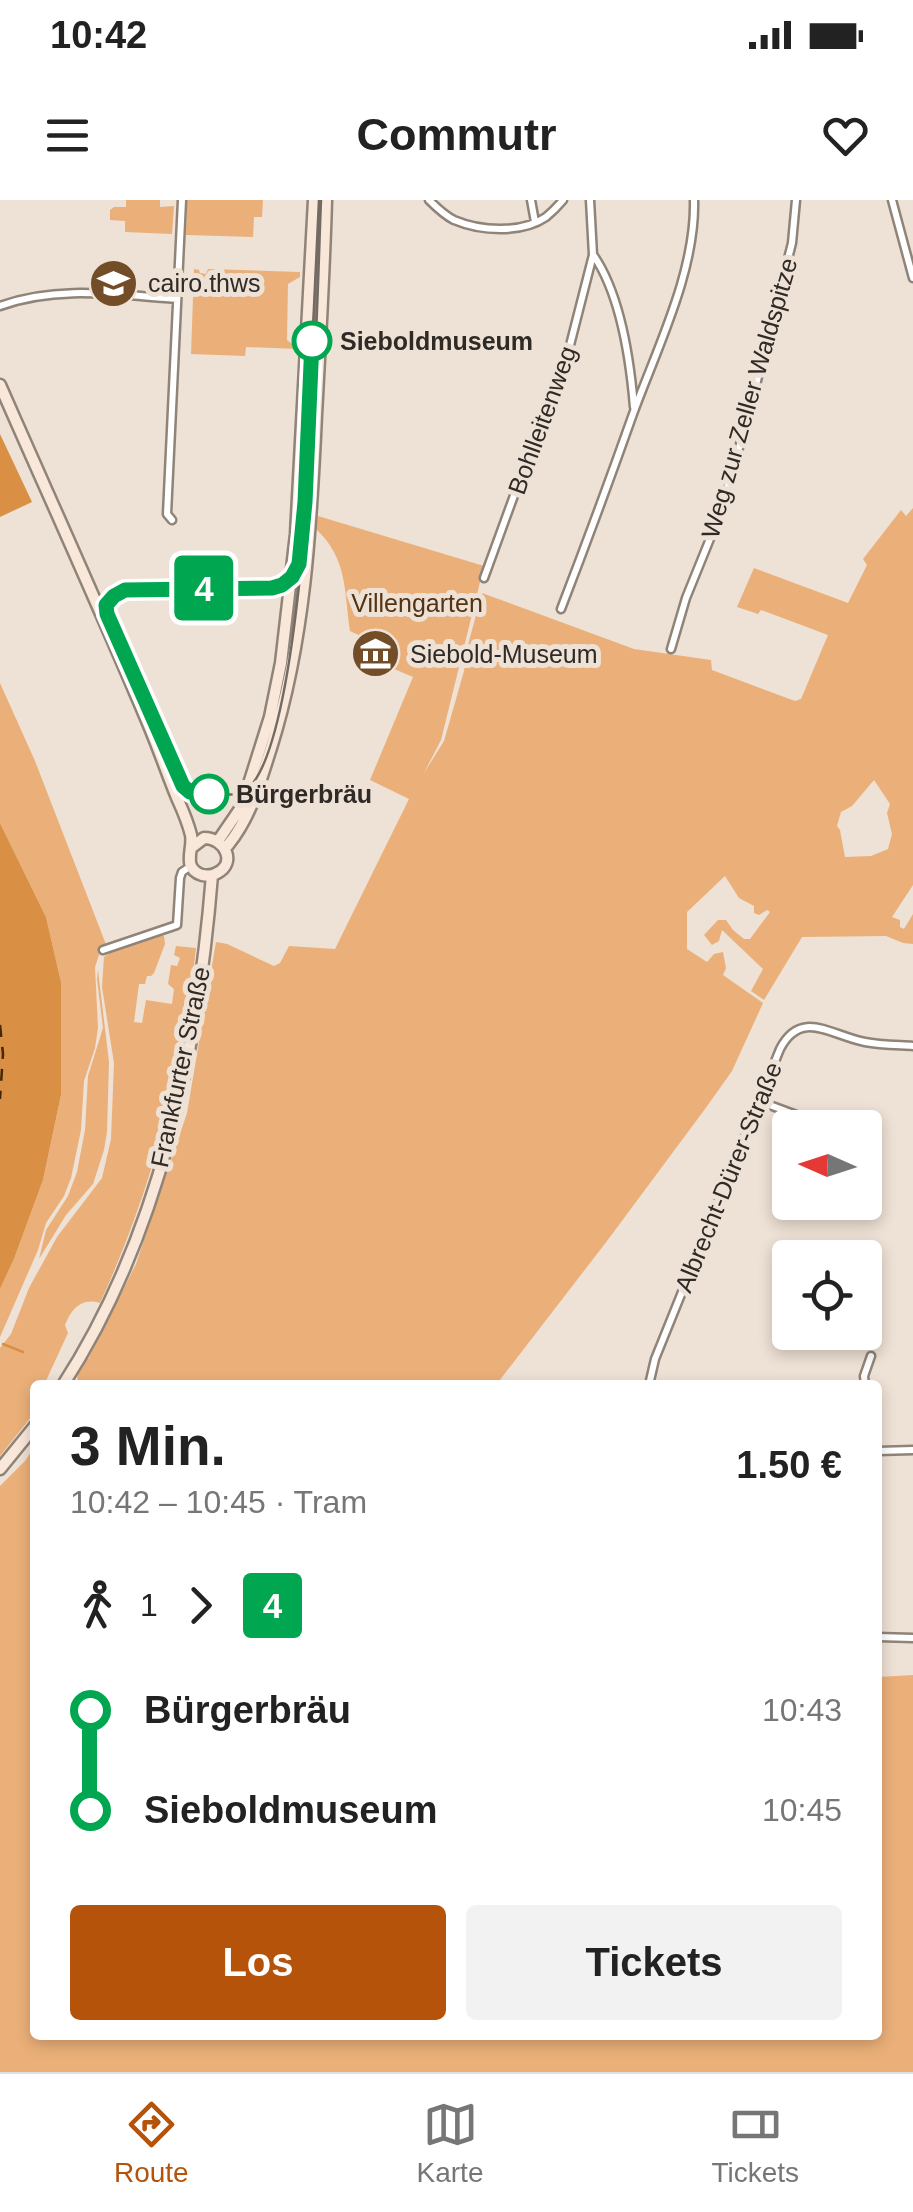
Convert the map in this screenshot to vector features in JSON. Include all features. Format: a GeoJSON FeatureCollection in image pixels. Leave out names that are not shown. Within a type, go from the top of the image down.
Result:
{"type":"FeatureCollection","features":[{"type":"Feature","properties":{"kind":"main road"},"geometry":{"type":"LineString","coordinates":[[292,628],[314,200]]}},
{"type":"Feature","properties":{"kind":"main road"},"geometry":{"type":"LineString","coordinates":[[186,817],[204,838],[228,846],[246,820],[287,664],[310,532],[326,200]]}},
{"type":"Feature","properties":{"kind":"main road"},"geometry":{"type":"LineString","coordinates":[[0,385],[186,817],[192,836],[188,868],[207,875],[222,870],[226,853],[221,844]]}},
{"type":"Feature","properties":{"kind":"main road"},"geometry":{"type":"LineString","coordinates":[[302,403],[317,405]]}},
{"type":"Feature","properties":{"kind":"main road"},"geometry":{"type":"LineString","coordinates":[[299,478],[314,479]]}},
{"type":"Feature","properties":{"kind":"main road"},"geometry":{"type":"LineString","coordinates":[[192,848],[204,838]]}},
{"type":"Feature","properties":{"kind":"main road","name":"Frankfurter Straße"},"geometry":{"type":"LineString","coordinates":[[66,1380],[116,1288],[164,1158],[188,1053],[208,907],[204,896],[207,875]]}},
{"type":"Feature","properties":{"kind":"main road"},"geometry":{"type":"LineString","coordinates":[[0,1469],[30,1432]]}},
{"type":"Feature","properties":{"kind":"street"},"geometry":{"type":"LineString","coordinates":[[172,520],[167,514],[182,200]]}},
{"type":"Feature","properties":{"kind":"street"},"geometry":{"type":"LineString","coordinates":[[429,200],[454,220],[474,226],[508,228],[548,216],[563,200]]}},
{"type":"Feature","properties":{"kind":"street"},"geometry":{"type":"LineString","coordinates":[[531,200],[536,222]]}},
{"type":"Feature","properties":{"kind":"street","name":"Bohlleitenweg"},"geometry":{"type":"LineString","coordinates":[[484,578],[556,394],[594,255],[590,200]]}},
{"type":"Feature","properties":{"kind":"street"},"geometry":{"type":"LineString","coordinates":[[562,609],[686,265],[694,200]]}},
{"type":"Feature","properties":{"kind":"street","name":"Weg zur Zeller Waldspitze"},"geometry":{"type":"LineString","coordinates":[[671,649],[686,598],[718,518],[746,424],[792,244],[796,200]]}},
{"type":"Feature","properties":{"kind":"street"},"geometry":{"type":"LineString","coordinates":[[892,200],[913,278]]}},
{"type":"Feature","properties":{"kind":"street"},"geometry":{"type":"LineString","coordinates":[[594,255],[611,292],[627,347],[634,410]]}},
{"type":"Feature","properties":{"kind":"street"},"geometry":{"type":"LineString","coordinates":[[0,306],[60,292],[177,299]]}},
{"type":"Feature","properties":{"kind":"street"},"geometry":{"type":"LineString","coordinates":[[103,950],[177,925],[180,878],[188,868]]}},
{"type":"Feature","properties":{"kind":"street","name":"Albrecht-Dürer-Straße"},"geometry":{"type":"LineString","coordinates":[[651,1380],[655,1359],[784,1040],[802,1028],[826,1029],[864,1042],[913,1046]]}},
{"type":"Feature","properties":{"kind":"street"},"geometry":{"type":"LineString","coordinates":[[760,1101],[784,1110]]}},
{"type":"Feature","properties":{"kind":"street"},"geometry":{"type":"LineString","coordinates":[[864,1380],[871,1356]]}},
{"type":"Feature","properties":{"kind":"street"},"geometry":{"type":"LineString","coordinates":[[882,1451],[913,1450]]}},
{"type":"Feature","properties":{"kind":"street"},"geometry":{"type":"LineString","coordinates":[[882,1636],[911,1639]]}},
{"type":"Feature","properties":{"kind":"green space"},"geometry":{"type":"Polygon","coordinates":[[[126,200],[160,200],[160,207],[174,206],[172,234],[125,232],[125,221],[110,220],[110,210],[126,207],[126,200]]]}},
{"type":"Feature","properties":{"kind":"green space"},"geometry":{"type":"Polygon","coordinates":[[[187,200],[263,200],[262,217],[254,217],[253,237],[186,235],[187,200]]]}},
{"type":"Feature","properties":{"kind":"green space"},"geometry":{"type":"Polygon","coordinates":[[[194,269],[206,274],[208,269],[300,272],[300,277],[288,284],[287,340],[299,349],[246,347],[245,356],[191,354],[194,269]]]}},
{"type":"Feature","properties":{"kind":"green space","name":"Villengarten"},"geometry":{"type":"Polygon","coordinates":[[[913,508],[913,885],[892,917],[900,920],[904,929],[913,914],[913,944],[886,936],[802,937],[764,1000],[751,991],[763,969],[722,930],[719,941],[712,945],[704,935],[718,920],[726,920],[744,939],[750,939],[770,912],[754,913],[754,906],[739,898],[725,876],[687,912],[687,949],[707,962],[714,954],[723,952],[723,975],[763,1003],[732,1071],[500,1380],[78,1380],[77,1372],[88,1359],[136,1264],[187,1113],[216,942],[274,966],[289,946],[335,949],[409,799],[370,780],[413,677],[380,663],[386,648],[350,631],[343,576],[334,552],[316,529],[318,516],[484,566],[441,740],[424,773],[444,741],[482,593],[634,649],[711,660],[712,670],[795,701],[801,699],[828,635],[761,610],[758,614],[737,607],[754,568],[848,603],[867,565],[863,559],[901,510],[906,516],[913,508]],[[874,780],[852,806],[841,812],[837,826],[845,857],[871,856],[888,849],[892,834],[887,813],[890,804],[874,780]]]}},
{"type":"Feature","properties":{"kind":"green space"},"geometry":{"type":"Polygon","coordinates":[[[0,683],[35,761],[107,947],[95,967],[98,1028],[84,1081],[81,1130],[71,1178],[46,1223],[0,1337],[0,1289],[43,1180],[61,1095],[61,982],[46,917],[0,823],[0,683]]]}},
{"type":"Feature","properties":{"kind":"green space"},"geometry":{"type":"Polygon","coordinates":[[[157,934],[164,936],[165,944],[154,973],[147,976],[145,984],[139,984],[134,1022],[142,1023],[146,1000],[172,1004],[174,989],[168,984],[171,965],[177,966],[180,958],[174,955],[176,946],[196,948],[183,1040],[163,1129],[135,1216],[100,1303],[82,1303],[70,1314],[65,1325],[68,1333],[46,1380],[30,1380],[30,1418],[0,1456],[0,1348],[11,1334],[29,1288],[57,1237],[102,1178],[111,1139],[114,1063],[102,987],[104,957],[157,934]]]}},
{"type":"Feature","properties":{"kind":"green space"},"geometry":{"type":"Polygon","coordinates":[[[98,970],[109,1062],[104,1150],[93,1184],[66,1215],[39,1259],[46,1230],[68,1196],[77,1172],[85,1130],[88,1076],[103,1028],[98,970]]]}},
{"type":"Feature","properties":{"kind":"green space"},"geometry":{"type":"Polygon","coordinates":[[[30,1454],[30,2040],[882,2040],[882,1677],[913,1675],[913,2072],[0,2072],[0,1486],[30,1454]]]}},
{"type":"Feature","properties":{"kind":"shaded area"},"geometry":{"type":"Polygon","coordinates":[[[0,434],[32,502],[0,517],[0,434]]]}},
{"type":"Feature","properties":{"kind":"shaded area"},"geometry":{"type":"Polygon","coordinates":[[[0,823],[46,917],[61,982],[61,1095],[43,1180],[0,1289],[0,823]]]}},
{"type":"Feature","properties":{"kind":"waterway"},"geometry":{"type":"LineString","coordinates":[[3,1344],[23,1352]]}},
{"type":"Feature","properties":{"kind":"ferry route"},"geometry":{"type":"LineString","coordinates":[[0,1025],[0,1099]]}},
{"type":"Feature","properties":{"kind":"tram line"},"geometry":{"type":"LineString","coordinates":[[319,200],[299,564],[292,577],[273,588],[131,589],[120,592],[106,605],[180,779],[196,793],[242,793],[265,761],[282,698],[306,516],[321,200]]}},
{"type":"Feature","properties":{"kind":"tram line","name":"4"},"geometry":{"type":"LineString","coordinates":[[209,794],[190,792],[183,786],[106,605],[125,590],[272,588],[292,577],[299,564],[305,502],[312,341]]}},
{"type":"Feature","properties":{"kind":"place","name":"cairo.thws"},"geometry":{"type":"Point","coordinates":[113,283]}},
{"type":"Feature","properties":{"kind":"place","name":"Sieboldmuseum"},"geometry":{"type":"Point","coordinates":[312,341]}},
{"type":"Feature","properties":{"kind":"place","name":"Siebold-Museum"},"geometry":{"type":"Point","coordinates":[375,654]}},
{"type":"Feature","properties":{"kind":"place","name":"Bürgerbräu"},"geometry":{"type":"Point","coordinates":[209,794]}}]}
